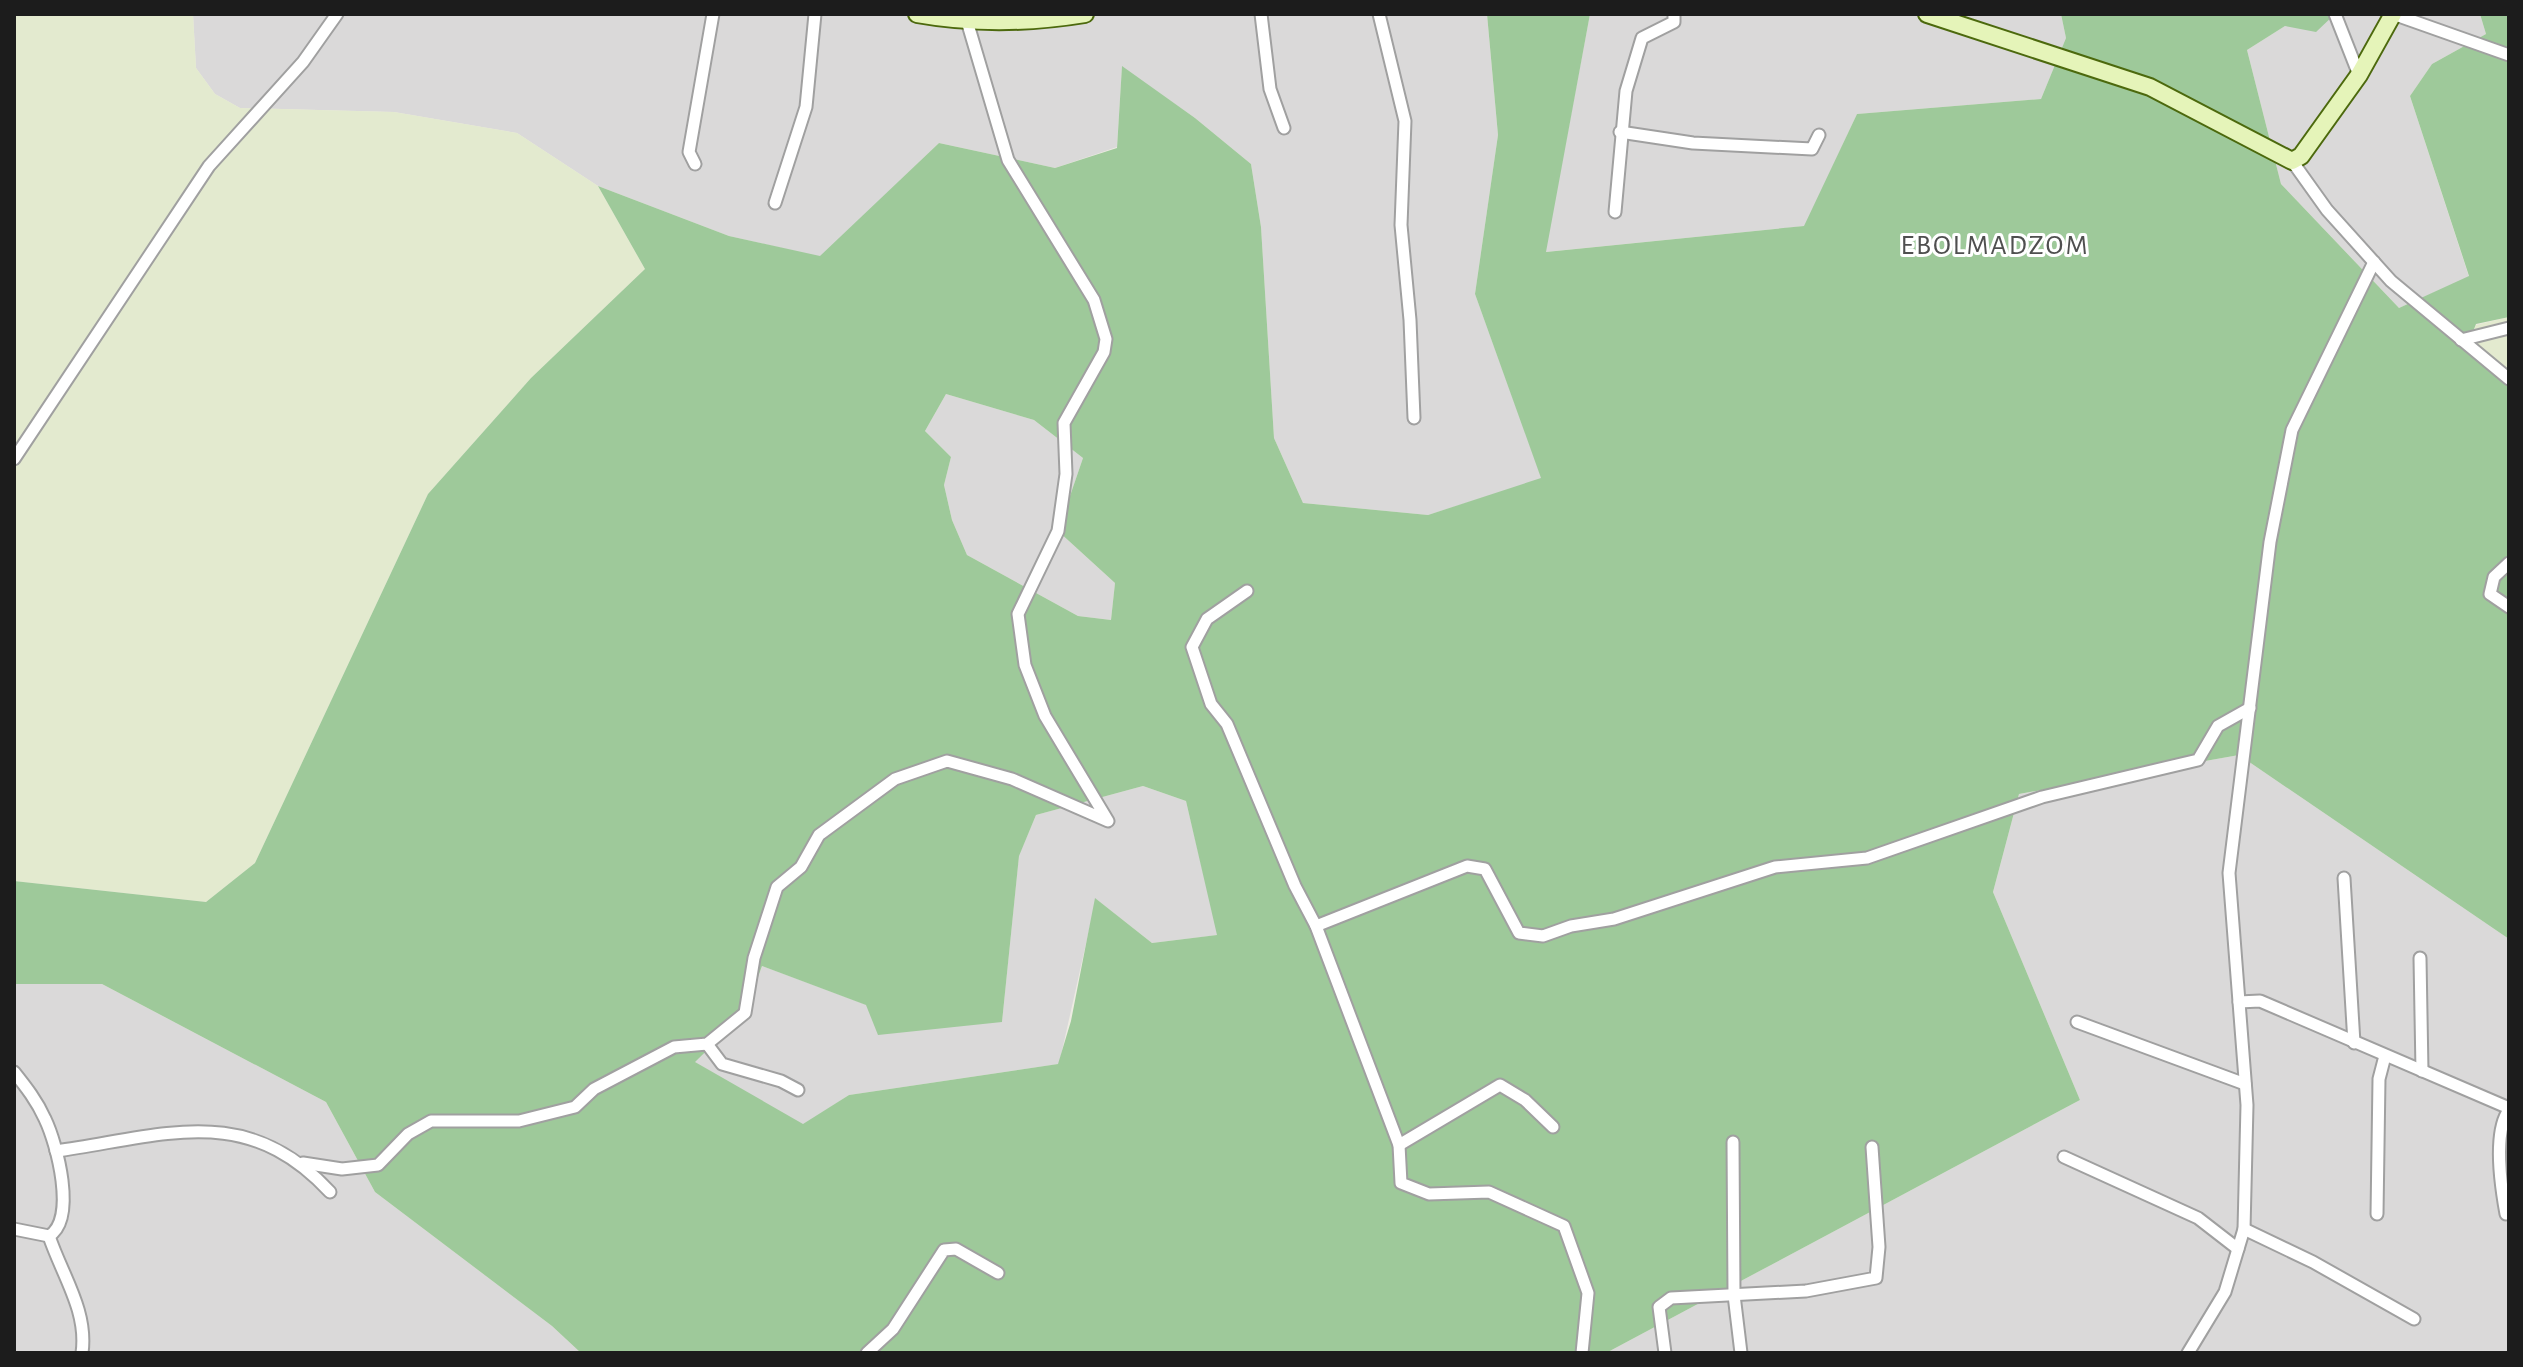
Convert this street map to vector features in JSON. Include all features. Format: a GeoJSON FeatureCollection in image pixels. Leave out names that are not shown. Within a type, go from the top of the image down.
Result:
{"type":"FeatureCollection","features":[{"type":"Feature","properties":{"kind":"street"},"geometry":{"type":"LineString","coordinates":[[14,459],[209,166],[303,62],[337,14]]}},
{"type":"Feature","properties":{"kind":"street"},"geometry":{"type":"LineString","coordinates":[[695,164],[689,152],[713,14]]}},
{"type":"Feature","properties":{"kind":"street"},"geometry":{"type":"LineString","coordinates":[[775,203],[806,107],[815,14]]}},
{"type":"Feature","properties":{"kind":"street"},"geometry":{"type":"LineString","coordinates":[[917,14],[967,21],[1020,21],[1079,15]]}},
{"type":"Feature","properties":{"kind":"street"},"geometry":{"type":"LineString","coordinates":[[1261,14],[1270,89],[1284,128]]}},
{"type":"Feature","properties":{"kind":"street"},"geometry":{"type":"LineString","coordinates":[[1379,14],[1405,121],[1401,225],[1410,320],[1414,418]]}},
{"type":"Feature","properties":{"kind":"street"},"geometry":{"type":"LineString","coordinates":[[1615,212],[1626,91],[1642,38],[1674,22],[1674,14]]}},
{"type":"Feature","properties":{"kind":"street"},"geometry":{"type":"LineString","coordinates":[[1927,14],[2150,87],[2292,161],[2327,210],[2391,281],[2509,379]]}},
{"type":"Feature","properties":{"kind":"street"},"geometry":{"type":"LineString","coordinates":[[2335,14],[2359,75]]}},
{"type":"Feature","properties":{"kind":"street"},"geometry":{"type":"LineString","coordinates":[[2292,161],[2301,156],[2359,75],[2393,14],[2509,55]]}},
{"type":"Feature","properties":{"kind":"street"},"geometry":{"type":"LineString","coordinates":[[56,1151],[211,1129],[237,1133],[303,1163],[342,1169],[378,1165],[408,1134],[431,1121],[519,1121],[575,1107],[594,1089],[674,1047],[707,1044],[745,1013],[754,958],[777,887],[801,867],[819,835],[895,779],[947,761],[1012,779],[1108,821],[1045,716],[1025,665],[1018,614],[1058,531],[1066,474],[1064,423],[1104,352],[1106,339],[1094,300],[1008,160],[967,21]]}},
{"type":"Feature","properties":{"kind":"street"},"geometry":{"type":"LineString","coordinates":[[1620,132],[1768,149],[1812,149],[1819,135]]}},
{"type":"Feature","properties":{"kind":"street"},"geometry":{"type":"LineString","coordinates":[[2188,1353],[2225,1292],[2244,1229],[2245,1084],[2229,873],[2270,542],[2292,430],[2374,262]]}},
{"type":"Feature","properties":{"kind":"street"},"geometry":{"type":"LineString","coordinates":[[2461,340],[2509,328]]}},
{"type":"Feature","properties":{"kind":"street"},"geometry":{"type":"LineString","coordinates":[[2509,563],[2494,577],[2490,594],[2509,607]]}},
{"type":"Feature","properties":{"kind":"street"},"geometry":{"type":"LineString","coordinates":[[1247,591],[1207,619],[1192,647],[1211,704],[1227,724],[1295,886],[1316,926],[1399,1145],[1401,1183],[1429,1194],[1489,1192],[1564,1226],[1588,1293],[1582,1353]]}},
{"type":"Feature","properties":{"kind":"street"},"geometry":{"type":"LineString","coordinates":[[1316,926],[1467,866],[1485,869],[1519,933],[1543,936],[1571,926],[1614,919],[1775,867],[1867,858],[2042,797],[2198,760],[2218,726],[2249,709]]}},
{"type":"Feature","properties":{"kind":"street"},"geometry":{"type":"LineString","coordinates":[[2344,878],[2354,1043]]}},
{"type":"Feature","properties":{"kind":"street"},"geometry":{"type":"LineString","coordinates":[[2420,958],[2422,1071]]}},
{"type":"Feature","properties":{"kind":"street"},"geometry":{"type":"LineString","coordinates":[[2239,1002],[2260,1001],[2509,1109],[2502,1120],[2500,1186],[2506,1214]]}},
{"type":"Feature","properties":{"kind":"street"},"geometry":{"type":"LineString","coordinates":[[2077,1022],[2159,1049],[2226,1079],[2245,1084]]}},
{"type":"Feature","properties":{"kind":"street"},"geometry":{"type":"LineString","coordinates":[[707,1044],[722,1064],[781,1081],[798,1090]]}},
{"type":"Feature","properties":{"kind":"street"},"geometry":{"type":"LineString","coordinates":[[2377,1214],[2379,1079],[2385,1056]]}},
{"type":"Feature","properties":{"kind":"street"},"geometry":{"type":"LineString","coordinates":[[14,1072],[46,1120],[56,1151],[64,1211],[61,1226],[49,1236]]}},
{"type":"Feature","properties":{"kind":"street"},"geometry":{"type":"LineString","coordinates":[[1399,1145],[1500,1085],[1525,1100],[1553,1127]]}},
{"type":"Feature","properties":{"kind":"street"},"geometry":{"type":"LineString","coordinates":[[1733,1142],[1734,1295],[1741,1353]]}},
{"type":"Feature","properties":{"kind":"street"},"geometry":{"type":"LineString","coordinates":[[1665,1353],[1659,1307],[1671,1298],[1806,1291],[1876,1278],[1879,1247],[1872,1147]]}},
{"type":"Feature","properties":{"kind":"street"},"geometry":{"type":"LineString","coordinates":[[2064,1157],[2198,1218],[2238,1249]]}},
{"type":"Feature","properties":{"kind":"street"},"geometry":{"type":"LineString","coordinates":[[303,1163],[330,1192]]}},
{"type":"Feature","properties":{"kind":"street"},"geometry":{"type":"LineString","coordinates":[[14,1229],[49,1236]]}},
{"type":"Feature","properties":{"kind":"street"},"geometry":{"type":"LineString","coordinates":[[2244,1229],[2313,1262],[2414,1319]]}},
{"type":"Feature","properties":{"kind":"street"},"geometry":{"type":"LineString","coordinates":[[49,1236],[80,1313],[84,1334],[82,1353]]}},
{"type":"Feature","properties":{"kind":"street"},"geometry":{"type":"LineString","coordinates":[[867,1353],[893,1329],[944,1250],[956,1249],[998,1273]]}},
{"type":"Feature","properties":{"kind":"shaded area"},"geometry":{"type":"Polygon","coordinates":[[[193,14],[1487,14],[1498,135],[1475,294],[1542,479],[1428,515],[1303,503],[1274,438],[1261,227],[1251,164],[1195,118],[1122,67],[1117,147],[1055,168],[939,143],[820,257],[729,236],[598,186],[517,133],[394,112],[240,108],[215,94],[196,68],[193,14]]]}},
{"type":"Feature","properties":{"kind":"shaded area"},"geometry":{"type":"Polygon","coordinates":[[[1590,14],[2061,14],[2066,38],[2041,99],[1857,114],[1805,226],[1545,252],[1590,14]]]}},
{"type":"Feature","properties":{"kind":"shaded area"},"geometry":{"type":"Polygon","coordinates":[[[2335,14],[2480,14],[2486,34],[2432,64],[2410,96],[2469,277],[2399,308],[2281,184],[2247,50],[2285,26],[2335,14]]]}},
{"type":"Feature","properties":{"kind":"shaded area"},"geometry":{"type":"Polygon","coordinates":[[[946,394],[1034,420],[1083,458],[1058,531],[1115,583],[1111,620],[1078,616],[967,555],[952,520],[944,485],[951,457],[925,431],[946,394]]]}},
{"type":"Feature","properties":{"kind":"shaded area"},"geometry":{"type":"Polygon","coordinates":[[[2239,755],[2509,939],[2509,1353],[1606,1353],[2080,1100],[1993,892],[2019,794],[2239,755]]]}},
{"type":"Feature","properties":{"kind":"shaded area"},"geometry":{"type":"Polygon","coordinates":[[[1143,786],[1186,801],[1218,935],[1152,943],[1096,899],[1059,1064],[849,1095],[803,1125],[694,1062],[745,1013],[762,966],[867,1005],[1002,1022],[1019,855],[1036,815],[1143,786]]]}},
{"type":"Feature","properties":{"kind":"shaded area"},"geometry":{"type":"Polygon","coordinates":[[[14,984],[102,984],[326,1102],[375,1192],[552,1326],[581,1353],[14,1353],[14,984]]]}},
{"type":"Feature","properties":{"kind":"green space"},"geometry":{"type":"Polygon","coordinates":[[[14,14],[193,14],[196,68],[215,94],[240,108],[394,112],[517,133],[598,186],[645,269],[531,378],[428,494],[255,863],[206,902],[14,881],[14,14]]]}},
{"type":"Feature","properties":{"kind":"green space"},"geometry":{"type":"Polygon","coordinates":[[[1487,14],[1590,14],[1546,252],[1804,226],[1857,114],[2041,99],[2066,38],[2061,14],[2335,14],[2316,32],[2285,26],[2247,50],[2281,184],[2399,308],[2469,276],[2410,96],[2432,64],[2486,34],[2480,14],[2509,14],[2509,317],[2476,324],[2469,342],[2509,378],[2509,939],[2239,755],[2019,794],[1993,892],[2080,1100],[1606,1353],[581,1353],[552,1326],[375,1192],[326,1102],[102,984],[14,984],[14,881],[206,902],[255,863],[428,494],[531,378],[645,269],[598,186],[729,236],[820,256],[939,143],[1055,168],[1117,148],[1122,66],[1195,118],[1251,164],[1261,227],[1274,438],[1303,503],[1428,515],[1541,478],[1475,294],[1498,135],[1487,14]],[[946,394],[925,431],[951,457],[944,485],[952,520],[967,555],[1078,616],[1111,620],[1115,583],[1058,531],[1083,458],[1034,420],[946,394]],[[1143,786],[1036,815],[1019,856],[1002,1022],[878,1035],[866,1005],[762,966],[745,1013],[695,1062],[803,1124],[849,1095],[1058,1064],[1071,1021],[1095,898],[1152,943],[1217,935],[1186,801],[1143,786]]]}},
{"type":"Feature","properties":{"kind":"green space"},"geometry":{"type":"Polygon","coordinates":[[[2509,317],[2509,378],[2469,342],[2476,325],[2509,317]]]}},
{"type":"Feature","properties":{"kind":"district","name":"EBOLMADZOM"},"geometry":{"type":"Point","coordinates":[1995,246]}}]}
